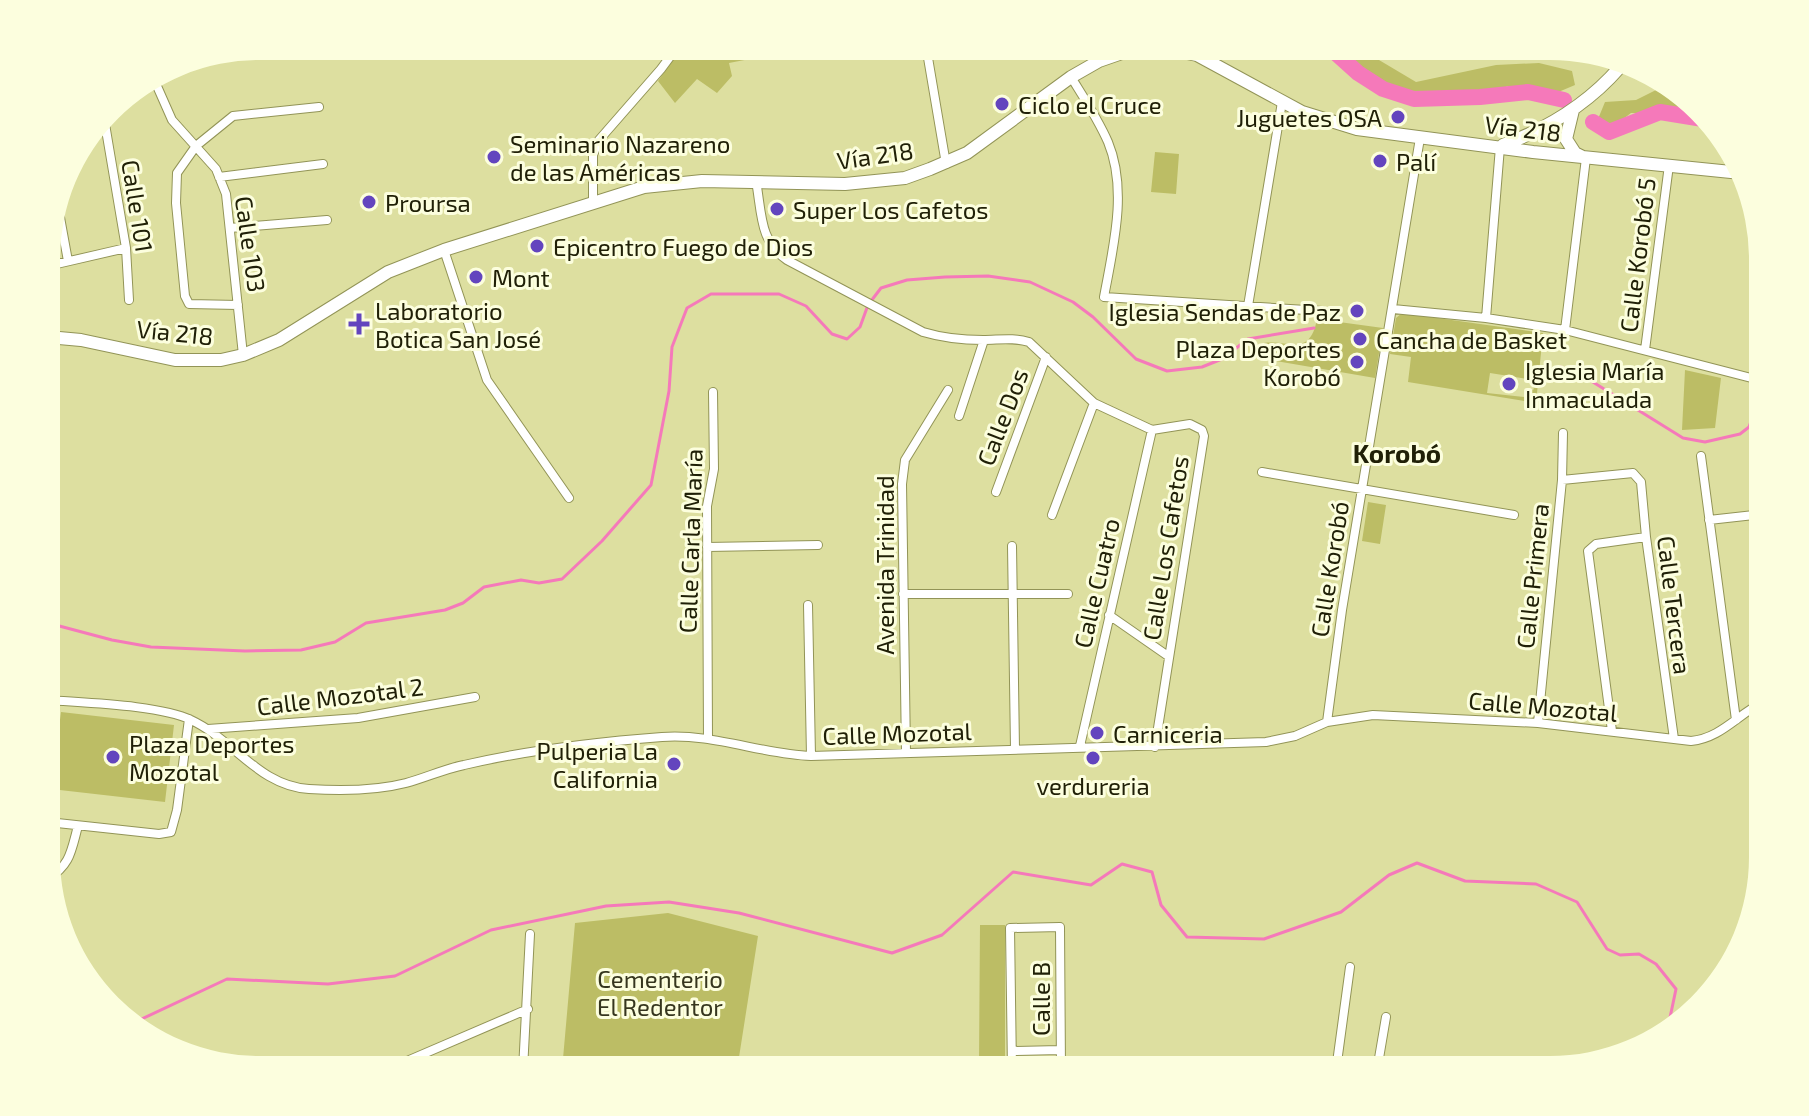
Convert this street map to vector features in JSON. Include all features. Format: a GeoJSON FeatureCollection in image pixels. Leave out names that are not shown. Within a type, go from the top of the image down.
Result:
{"type":"FeatureCollection","features":[{"type":"Feature","properties":{"kind":"main road","name":"Vía 218"},"geometry":{"type":"LineString","coordinates":[[60,338],[175,360],[221,360],[243,355],[279,340],[388,272],[444,250],[644,187],[702,181],[845,184],[905,178],[946,164],[1003,129],[1071,77],[1101,60]]}},
{"type":"Feature","properties":{"kind":"main road","name":"Vía 218"},"geometry":{"type":"LineString","coordinates":[[1214,60],[1282,102],[1330,122],[1420,138],[1728,172]]}},
{"type":"Feature","properties":{"kind":"main road"},"geometry":{"type":"LineString","coordinates":[[1500,147],[1552,125],[1596,92],[1616,72]]}},
{"type":"Feature","properties":{"kind":"main road"},"geometry":{"type":"LineString","coordinates":[[1573,110],[1566,139],[1575,153],[1586,158]]}},
{"type":"Feature","properties":{"kind":"street"},"geometry":{"type":"LineString","coordinates":[[593,202],[593,155],[599,140],[668,60]]}},
{"type":"Feature","properties":{"kind":"street"},"geometry":{"type":"LineString","coordinates":[[928,60],[946,164]]}},
{"type":"Feature","properties":{"kind":"street"},"geometry":{"type":"LineString","coordinates":[[1071,77],[1109,144],[1115,170],[1115,233],[1104,297],[1322,311]]}},
{"type":"Feature","properties":{"kind":"street","name":"Calle 103"},"geometry":{"type":"LineString","coordinates":[[158,88],[172,120],[216,169],[226,194],[243,355]]}},
{"type":"Feature","properties":{"kind":"street"},"geometry":{"type":"LineString","coordinates":[[1248,306],[1282,102]]}},
{"type":"Feature","properties":{"kind":"street"},"geometry":{"type":"LineString","coordinates":[[238,305],[189,304],[185,296],[176,203],[177,173],[196,146],[233,116],[319,107]]}},
{"type":"Feature","properties":{"kind":"street","name":"Calle 101"},"geometry":{"type":"LineString","coordinates":[[106,131],[126,248],[129,300]]}},
{"type":"Feature","properties":{"kind":"street","name":"Calle Korobó"},"geometry":{"type":"LineString","coordinates":[[1327,722],[1420,138]]}},
{"type":"Feature","properties":{"kind":"street"},"geometry":{"type":"LineString","coordinates":[[1486,318],[1500,147]]}},
{"type":"Feature","properties":{"kind":"street"},"geometry":{"type":"LineString","coordinates":[[1565,330],[1586,158]]}},
{"type":"Feature","properties":{"kind":"street"},"geometry":{"type":"LineString","coordinates":[[219,177],[323,164]]}},
{"type":"Feature","properties":{"kind":"street","name":"Calle Korobó 5"},"geometry":{"type":"LineString","coordinates":[[1645,350],[1669,165]]}},
{"type":"Feature","properties":{"kind":"street","name":"Calle Los Cafetos"},"geometry":{"type":"LineString","coordinates":[[756,181],[764,231],[773,251],[868,305],[923,332],[941,337],[1029,342],[1094,403],[1152,430],[1190,424],[1202,430],[1204,436],[1155,747]]}},
{"type":"Feature","properties":{"kind":"street"},"geometry":{"type":"LineString","coordinates":[[230,228],[327,220]]}},
{"type":"Feature","properties":{"kind":"street"},"geometry":{"type":"LineString","coordinates":[[62,230],[68,261]]}},
{"type":"Feature","properties":{"kind":"street"},"geometry":{"type":"LineString","coordinates":[[60,263],[126,248]]}},
{"type":"Feature","properties":{"kind":"street"},"geometry":{"type":"LineString","coordinates":[[444,250],[487,380],[569,498]]}},
{"type":"Feature","properties":{"kind":"street"},"geometry":{"type":"LineString","coordinates":[[1393,309],[1565,330],[1749,377]]}},
{"type":"Feature","properties":{"kind":"street"},"geometry":{"type":"LineString","coordinates":[[959,416],[984,340]]}},
{"type":"Feature","properties":{"kind":"street","name":"Calle Dos"},"geometry":{"type":"LineString","coordinates":[[996,492],[1046,357]]}},
{"type":"Feature","properties":{"kind":"street","name":"Avenida Trinidad"},"geometry":{"type":"LineString","coordinates":[[906,752],[902,484],[905,460],[948,390]]}},
{"type":"Feature","properties":{"kind":"street","name":"Calle Carla María"},"geometry":{"type":"LineString","coordinates":[[708,739],[707,506],[714,469],[713,392]]}},
{"type":"Feature","properties":{"kind":"street"},"geometry":{"type":"LineString","coordinates":[[1052,515],[1094,403]]}},
{"type":"Feature","properties":{"kind":"street","name":"Calle Cuatro"},"geometry":{"type":"LineString","coordinates":[[1080,746],[1152,430]]}},
{"type":"Feature","properties":{"kind":"street","name":"Calle Primera"},"geometry":{"type":"LineString","coordinates":[[1538,723],[1562,480],[1563,433]]}},
{"type":"Feature","properties":{"kind":"street"},"geometry":{"type":"LineString","coordinates":[[1701,456],[1736,720]]}},
{"type":"Feature","properties":{"kind":"street"},"geometry":{"type":"LineString","coordinates":[[1262,472],[1514,515]]}},
{"type":"Feature","properties":{"kind":"street","name":"Calle Tercera"},"geometry":{"type":"LineString","coordinates":[[1562,480],[1627,473],[1638,477],[1674,739]]}},
{"type":"Feature","properties":{"kind":"street"},"geometry":{"type":"LineString","coordinates":[[1709,520],[1749,516]]}},
{"type":"Feature","properties":{"kind":"street"},"geometry":{"type":"LineString","coordinates":[[1612,731],[1588,556],[1590,547],[1596,544],[1646,537]]}},
{"type":"Feature","properties":{"kind":"street"},"geometry":{"type":"LineString","coordinates":[[707,547],[818,545]]}},
{"type":"Feature","properties":{"kind":"street"},"geometry":{"type":"LineString","coordinates":[[1012,546],[1015,749]]}},
{"type":"Feature","properties":{"kind":"street"},"geometry":{"type":"LineString","coordinates":[[903,594],[1068,594]]}},
{"type":"Feature","properties":{"kind":"street"},"geometry":{"type":"LineString","coordinates":[[808,605],[811,756]]}},
{"type":"Feature","properties":{"kind":"street"},"geometry":{"type":"LineString","coordinates":[[1109,615],[1168,656]]}},
{"type":"Feature","properties":{"kind":"street","name":"Calle Mozotal 2"},"geometry":{"type":"LineString","coordinates":[[208,729],[344,720],[475,697]]}},
{"type":"Feature","properties":{"kind":"street","name":"Calle Mozotal"},"geometry":{"type":"LineString","coordinates":[[60,701],[171,712],[208,729],[259,772],[277,782],[308,789],[384,787],[460,765],[543,750],[685,735],[779,754],[811,756],[1080,746],[1155,747],[1266,742],[1295,736],[1327,722],[1373,715],[1538,723],[1706,740],[1749,711]]}},
{"type":"Feature","properties":{"kind":"street"},"geometry":{"type":"LineString","coordinates":[[60,824],[159,834],[171,832],[177,810],[189,719]]}},
{"type":"Feature","properties":{"kind":"street"},"geometry":{"type":"LineString","coordinates":[[61,870],[69,858],[78,826]]}},
{"type":"Feature","properties":{"kind":"street","name":"Calle B"},"geometry":{"type":"LineString","coordinates":[[1012,1051],[1010,928],[1060,927],[1060,1056]]}},
{"type":"Feature","properties":{"kind":"street"},"geometry":{"type":"LineString","coordinates":[[524,1056],[530,934]]}},
{"type":"Feature","properties":{"kind":"street"},"geometry":{"type":"LineString","coordinates":[[1338,1056],[1350,967]]}},
{"type":"Feature","properties":{"kind":"street"},"geometry":{"type":"LineString","coordinates":[[419,1056],[528,1009]]}},
{"type":"Feature","properties":{"kind":"street"},"geometry":{"type":"LineString","coordinates":[[1379,1056],[1386,1017]]}},
{"type":"Feature","properties":{"kind":"street"},"geometry":{"type":"LineString","coordinates":[[1012,1056],[1012,1051],[1060,1050]]}},
{"type":"Feature","properties":{"kind":"green space"},"geometry":{"type":"Polygon","coordinates":[[[673,60],[744,60],[729,63],[732,76],[717,93],[697,79],[675,103],[658,81],[673,60]]]}},
{"type":"Feature","properties":{"kind":"green space"},"geometry":{"type":"Polygon","coordinates":[[[1346,60],[1379,60],[1416,82],[1496,65],[1539,63],[1572,71],[1575,85],[1556,93],[1508,86],[1480,97],[1414,99],[1383,89],[1358,73],[1346,60]]]}},
{"type":"Feature","properties":{"kind":"green space"},"geometry":{"type":"Polygon","coordinates":[[[1655,91],[1685,113],[1631,113],[1611,128],[1598,119],[1605,102],[1636,100],[1655,91]]]}},
{"type":"Feature","properties":{"kind":"green space"},"geometry":{"type":"Polygon","coordinates":[[[1155,152],[1179,154],[1176,194],[1151,192],[1155,152]]]}},
{"type":"Feature","properties":{"kind":"green space"},"geometry":{"type":"Polygon","coordinates":[[[1402,313],[1543,333],[1536,403],[1408,382],[1411,357],[1390,354],[1396,318],[1402,313]],[[1490,373],[1487,393],[1524,397],[1534,389],[1527,379],[1490,373]]]}},
{"type":"Feature","properties":{"kind":"green space"},"geometry":{"type":"Polygon","coordinates":[[[1317,319],[1383,328],[1375,378],[1252,357],[1256,345],[1294,344],[1308,340],[1317,319]]]}},
{"type":"Feature","properties":{"kind":"green space"},"geometry":{"type":"Polygon","coordinates":[[[1685,370],[1721,378],[1715,428],[1682,430],[1685,370]]]}},
{"type":"Feature","properties":{"kind":"green space"},"geometry":{"type":"Polygon","coordinates":[[[1368,502],[1386,505],[1380,544],[1362,541],[1368,502]]]}},
{"type":"Feature","properties":{"kind":"green space","name":"Plaza Deportes Mozotal"},"geometry":{"type":"Polygon","coordinates":[[[61,712],[174,725],[165,802],[60,790],[61,712]]]}},
{"type":"Feature","properties":{"kind":"green space","name":"Cementerio El Redentor"},"geometry":{"type":"Polygon","coordinates":[[[668,913],[758,936],[739,1056],[563,1056],[575,923],[668,913]]]}},
{"type":"Feature","properties":{"kind":"green space"},"geometry":{"type":"Polygon","coordinates":[[[980,925],[1005,925],[1005,1056],[979,1056],[980,925]]]}},
{"type":"Feature","properties":{"kind":"waterway"},"geometry":{"type":"LineString","coordinates":[[1344,60],[1383,89],[1414,99],[1528,92],[1564,100]]}},
{"type":"Feature","properties":{"kind":"waterway"},"geometry":{"type":"LineString","coordinates":[[1593,122],[1609,132],[1660,112],[1690,117]]}},
{"type":"Feature","properties":{"kind":"waterway"},"geometry":{"type":"LineString","coordinates":[[60,626],[151,647],[301,650],[335,642],[366,623],[445,610],[463,603],[484,587],[521,580],[539,583],[562,579],[602,541],[651,485],[669,391],[672,347],[687,308],[711,294],[779,294],[806,306],[832,334],[847,339],[860,327],[868,305],[881,288],[907,280],[945,277],[988,276],[1030,282],[1073,302],[1136,359],[1167,371],[1202,367],[1222,359],[1248,339],[1314,328]]}},
{"type":"Feature","properties":{"kind":"waterway"},"geometry":{"type":"LineString","coordinates":[[1561,367],[1588,379],[1683,438],[1705,442],[1740,434],[1749,427]]}},
{"type":"Feature","properties":{"kind":"waterway"},"geometry":{"type":"LineString","coordinates":[[143,1018],[227,979],[328,984],[395,976],[491,930],[606,906],[669,902],[739,913],[892,953],[942,935],[1013,872],[1091,885],[1122,864],[1152,872],[1161,905],[1187,937],[1264,939],[1341,912],[1389,875],[1417,863],[1465,881],[1536,884],[1577,902],[1607,949],[1620,955],[1639,954],[1656,964],[1676,989],[1671,1014]]}},
{"type":"Feature","properties":{"kind":"place","name":"Ciclo el Cruce"},"geometry":{"type":"Point","coordinates":[1002,104]}},
{"type":"Feature","properties":{"kind":"place","name":"Juguetes OSA"},"geometry":{"type":"Point","coordinates":[1398,117]}},
{"type":"Feature","properties":{"kind":"place","name":"Seminario Nazareno de las Américas"},"geometry":{"type":"Point","coordinates":[494,157]}},
{"type":"Feature","properties":{"kind":"place","name":"Palí"},"geometry":{"type":"Point","coordinates":[1380,161]}},
{"type":"Feature","properties":{"kind":"place","name":"Proursa"},"geometry":{"type":"Point","coordinates":[369,202]}},
{"type":"Feature","properties":{"kind":"place","name":"Super Los Cafetos"},"geometry":{"type":"Point","coordinates":[777,209]}},
{"type":"Feature","properties":{"kind":"place","name":"Epicentro Fuego de Dios"},"geometry":{"type":"Point","coordinates":[537,246]}},
{"type":"Feature","properties":{"kind":"place","name":"Mont"},"geometry":{"type":"Point","coordinates":[476,277]}},
{"type":"Feature","properties":{"kind":"place","name":"Iglesia Sendas de Paz"},"geometry":{"type":"Point","coordinates":[1357,311]}},
{"type":"Feature","properties":{"kind":"place","name":"Laboratorio Botica San José"},"geometry":{"type":"Point","coordinates":[359,324]}},
{"type":"Feature","properties":{"kind":"place","name":"Cancha de Basket"},"geometry":{"type":"Point","coordinates":[1360,339]}},
{"type":"Feature","properties":{"kind":"place","name":"Plaza Deportes Korobó"},"geometry":{"type":"Point","coordinates":[1357,362]}},
{"type":"Feature","properties":{"kind":"place","name":"Iglesia María Inmaculada"},"geometry":{"type":"Point","coordinates":[1509,384]}},
{"type":"Feature","properties":{"kind":"place","name":"Carniceria"},"geometry":{"type":"Point","coordinates":[1097,733]}},
{"type":"Feature","properties":{"kind":"place","name":"Plaza Deportes Mozotal"},"geometry":{"type":"Point","coordinates":[113,757]}},
{"type":"Feature","properties":{"kind":"place","name":"verdureria"},"geometry":{"type":"Point","coordinates":[1093,758]}},
{"type":"Feature","properties":{"kind":"place","name":"Pulperia La California"},"geometry":{"type":"Point","coordinates":[674,764]}},
{"type":"Feature","properties":{"kind":"district","name":"Korobó"},"geometry":{"type":"Point","coordinates":[1397,452]}}]}
